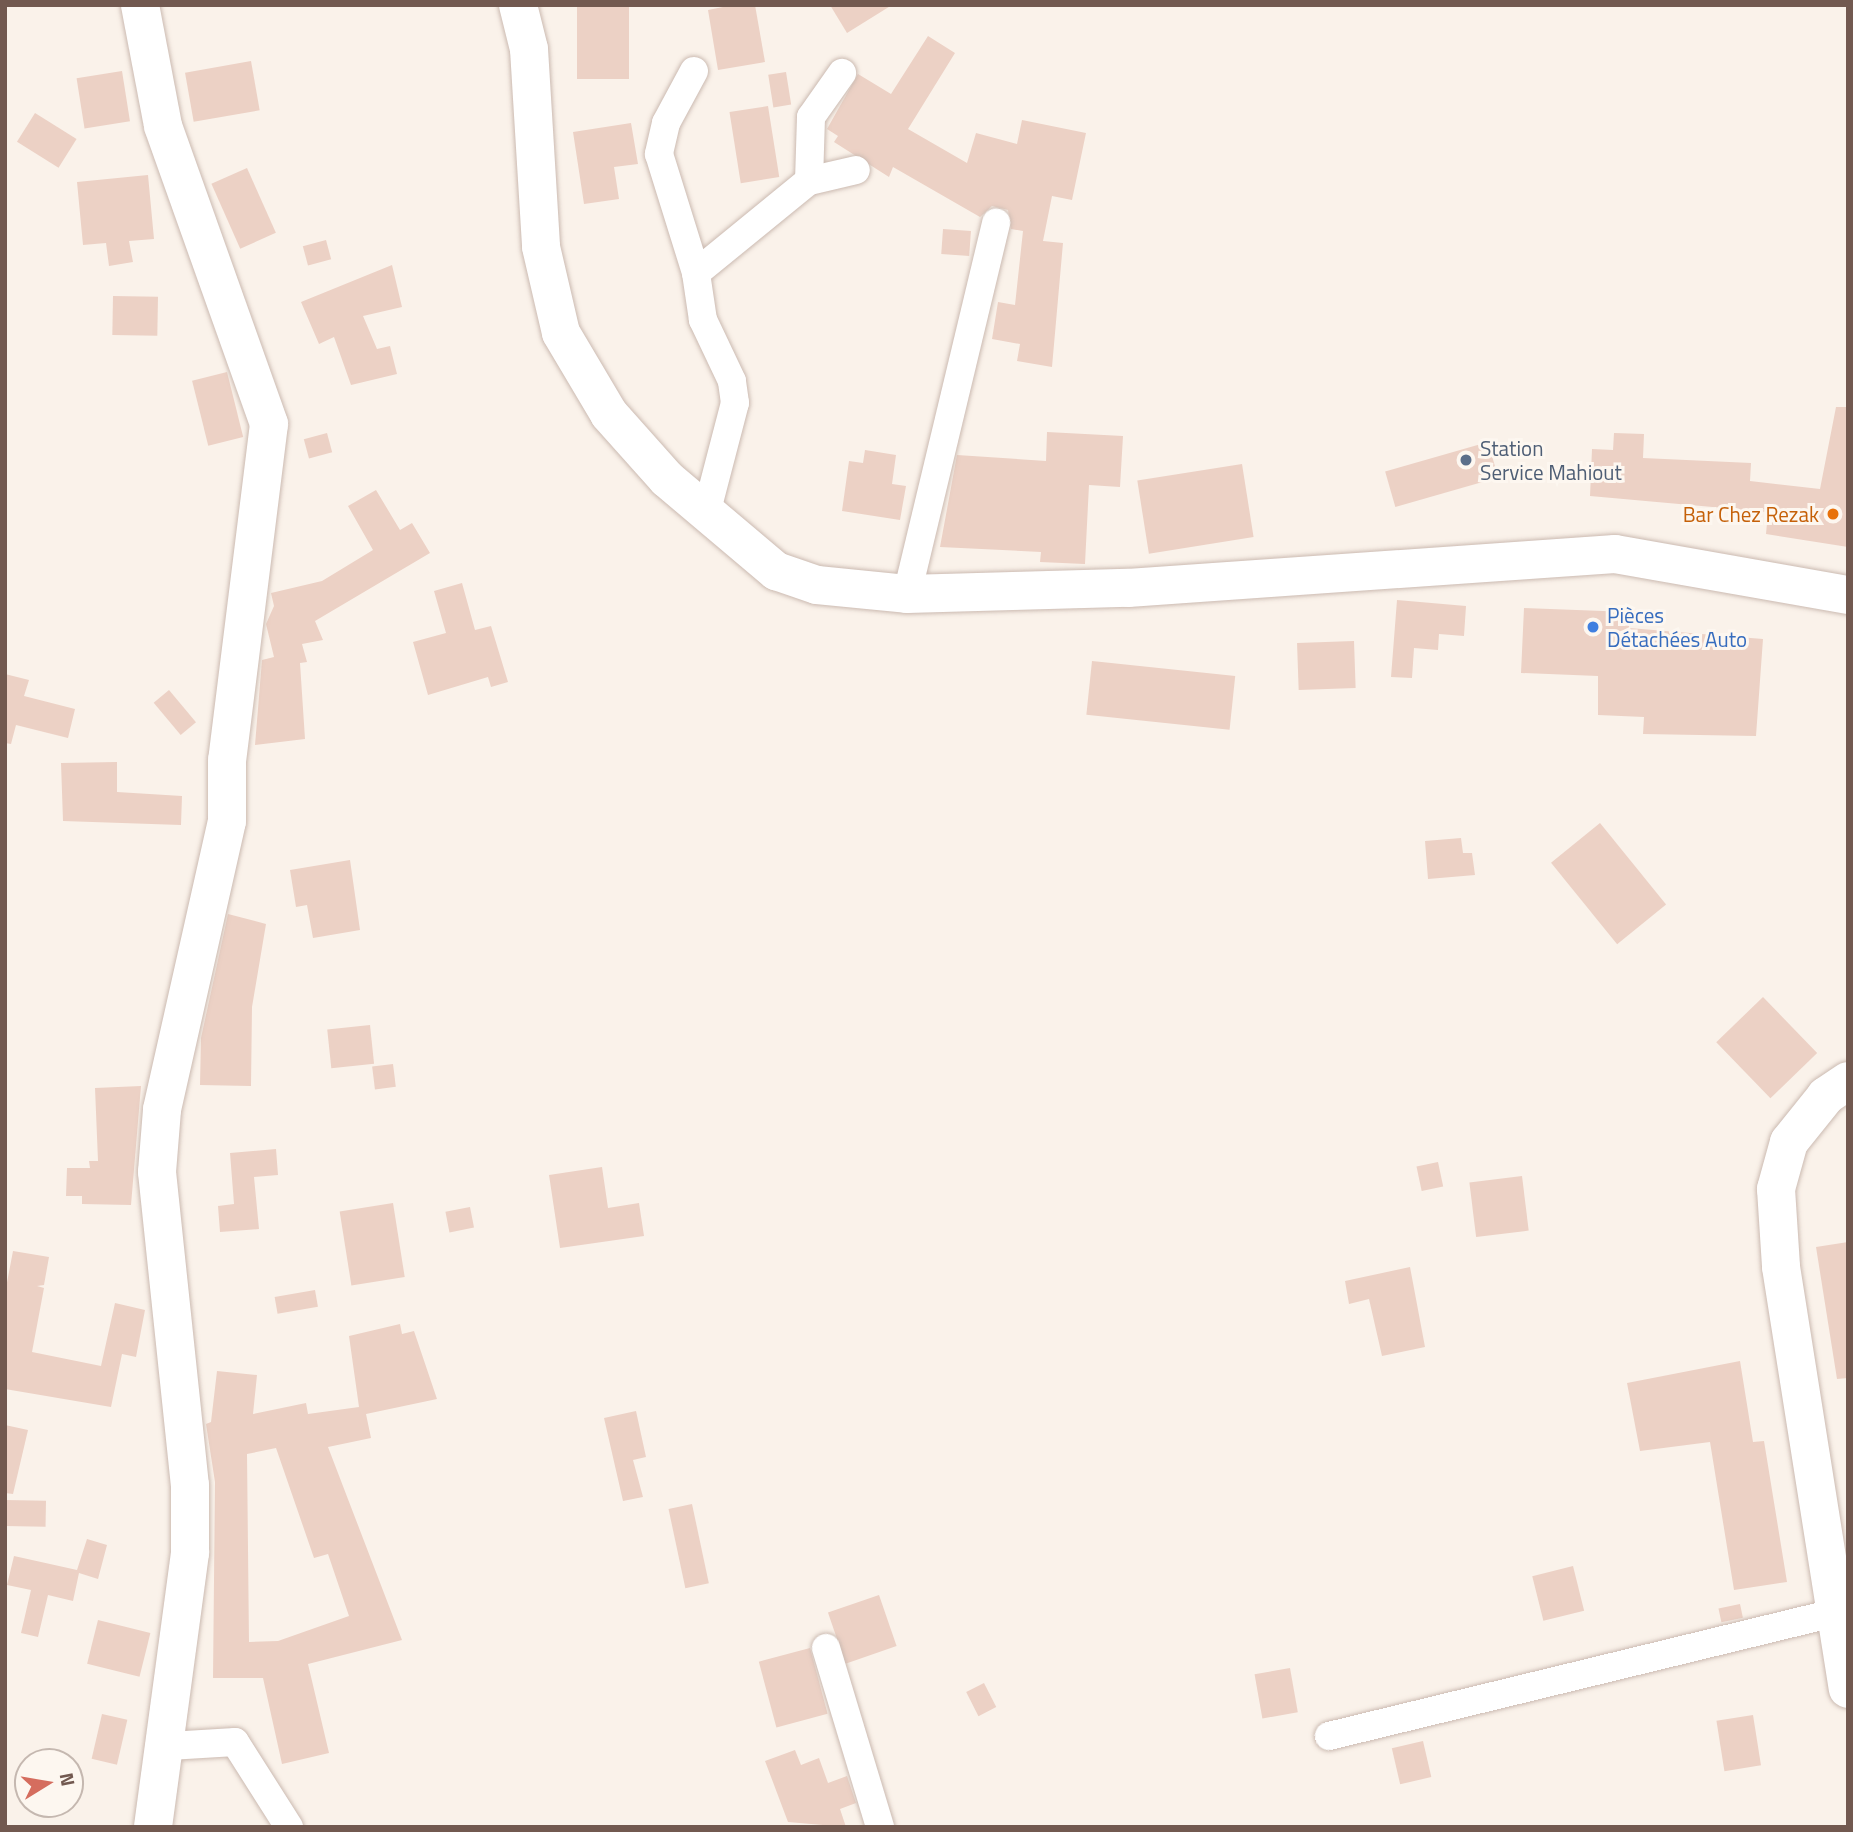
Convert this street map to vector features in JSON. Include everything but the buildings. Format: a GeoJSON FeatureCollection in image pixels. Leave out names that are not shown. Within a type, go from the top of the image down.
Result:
{"type":"FeatureCollection","features":[{"type":"Feature","properties":{"kind":"main road"},"geometry":{"type":"LineString","coordinates":[[140,5],[163,126],[269,424],[226,760],[227,821],[181,1005],[157,1172],[190,1485],[190,1553],[169,1746],[153,1827]]}},
{"type":"Feature","properties":{"kind":"main road"},"geometry":{"type":"LineString","coordinates":[[518,5],[529,49],[541,247],[561,334],[609,414],[706,514],[776,571],[817,585],[907,594],[1128,588],[1615,554],[1848,595]]}},
{"type":"Feature","properties":{"kind":"main road"},"geometry":{"type":"LineString","coordinates":[[1848,1081],[1826,1096],[1789,1142],[1776,1189],[1782,1267],[1848,1689]]}},
{"type":"Feature","properties":{"kind":"street"},"geometry":{"type":"LineString","coordinates":[[694,71],[666,123],[659,153],[696,273],[703,320],[732,381],[735,402],[706,514]]}},
{"type":"Feature","properties":{"kind":"street"},"geometry":{"type":"LineString","coordinates":[[809,181],[811,117],[842,73]]}},
{"type":"Feature","properties":{"kind":"street"},"geometry":{"type":"LineString","coordinates":[[696,273],[809,181],[856,170]]}},
{"type":"Feature","properties":{"kind":"street"},"geometry":{"type":"LineString","coordinates":[[907,594],[996,222]]}},
{"type":"Feature","properties":{"kind":"street"},"geometry":{"type":"LineString","coordinates":[[1329,1736],[1834,1613]]}},
{"type":"Feature","properties":{"kind":"street"},"geometry":{"type":"LineString","coordinates":[[826,1648],[880,1827]]}},
{"type":"Feature","properties":{"kind":"street"},"geometry":{"type":"LineString","coordinates":[[169,1746],[235,1742],[289,1827]]}},
{"type":"Feature","properties":{"kind":"place","name":"Station Service Mahiout"},"geometry":{"type":"Point","coordinates":[1466,460]}},
{"type":"Feature","properties":{"kind":"place","name":"Bar Chez Rezak"},"geometry":{"type":"Point","coordinates":[1833,514]}},
{"type":"Feature","properties":{"kind":"place","name":"Pièces Détachées Auto"},"geometry":{"type":"Point","coordinates":[1593,627]}}]}
